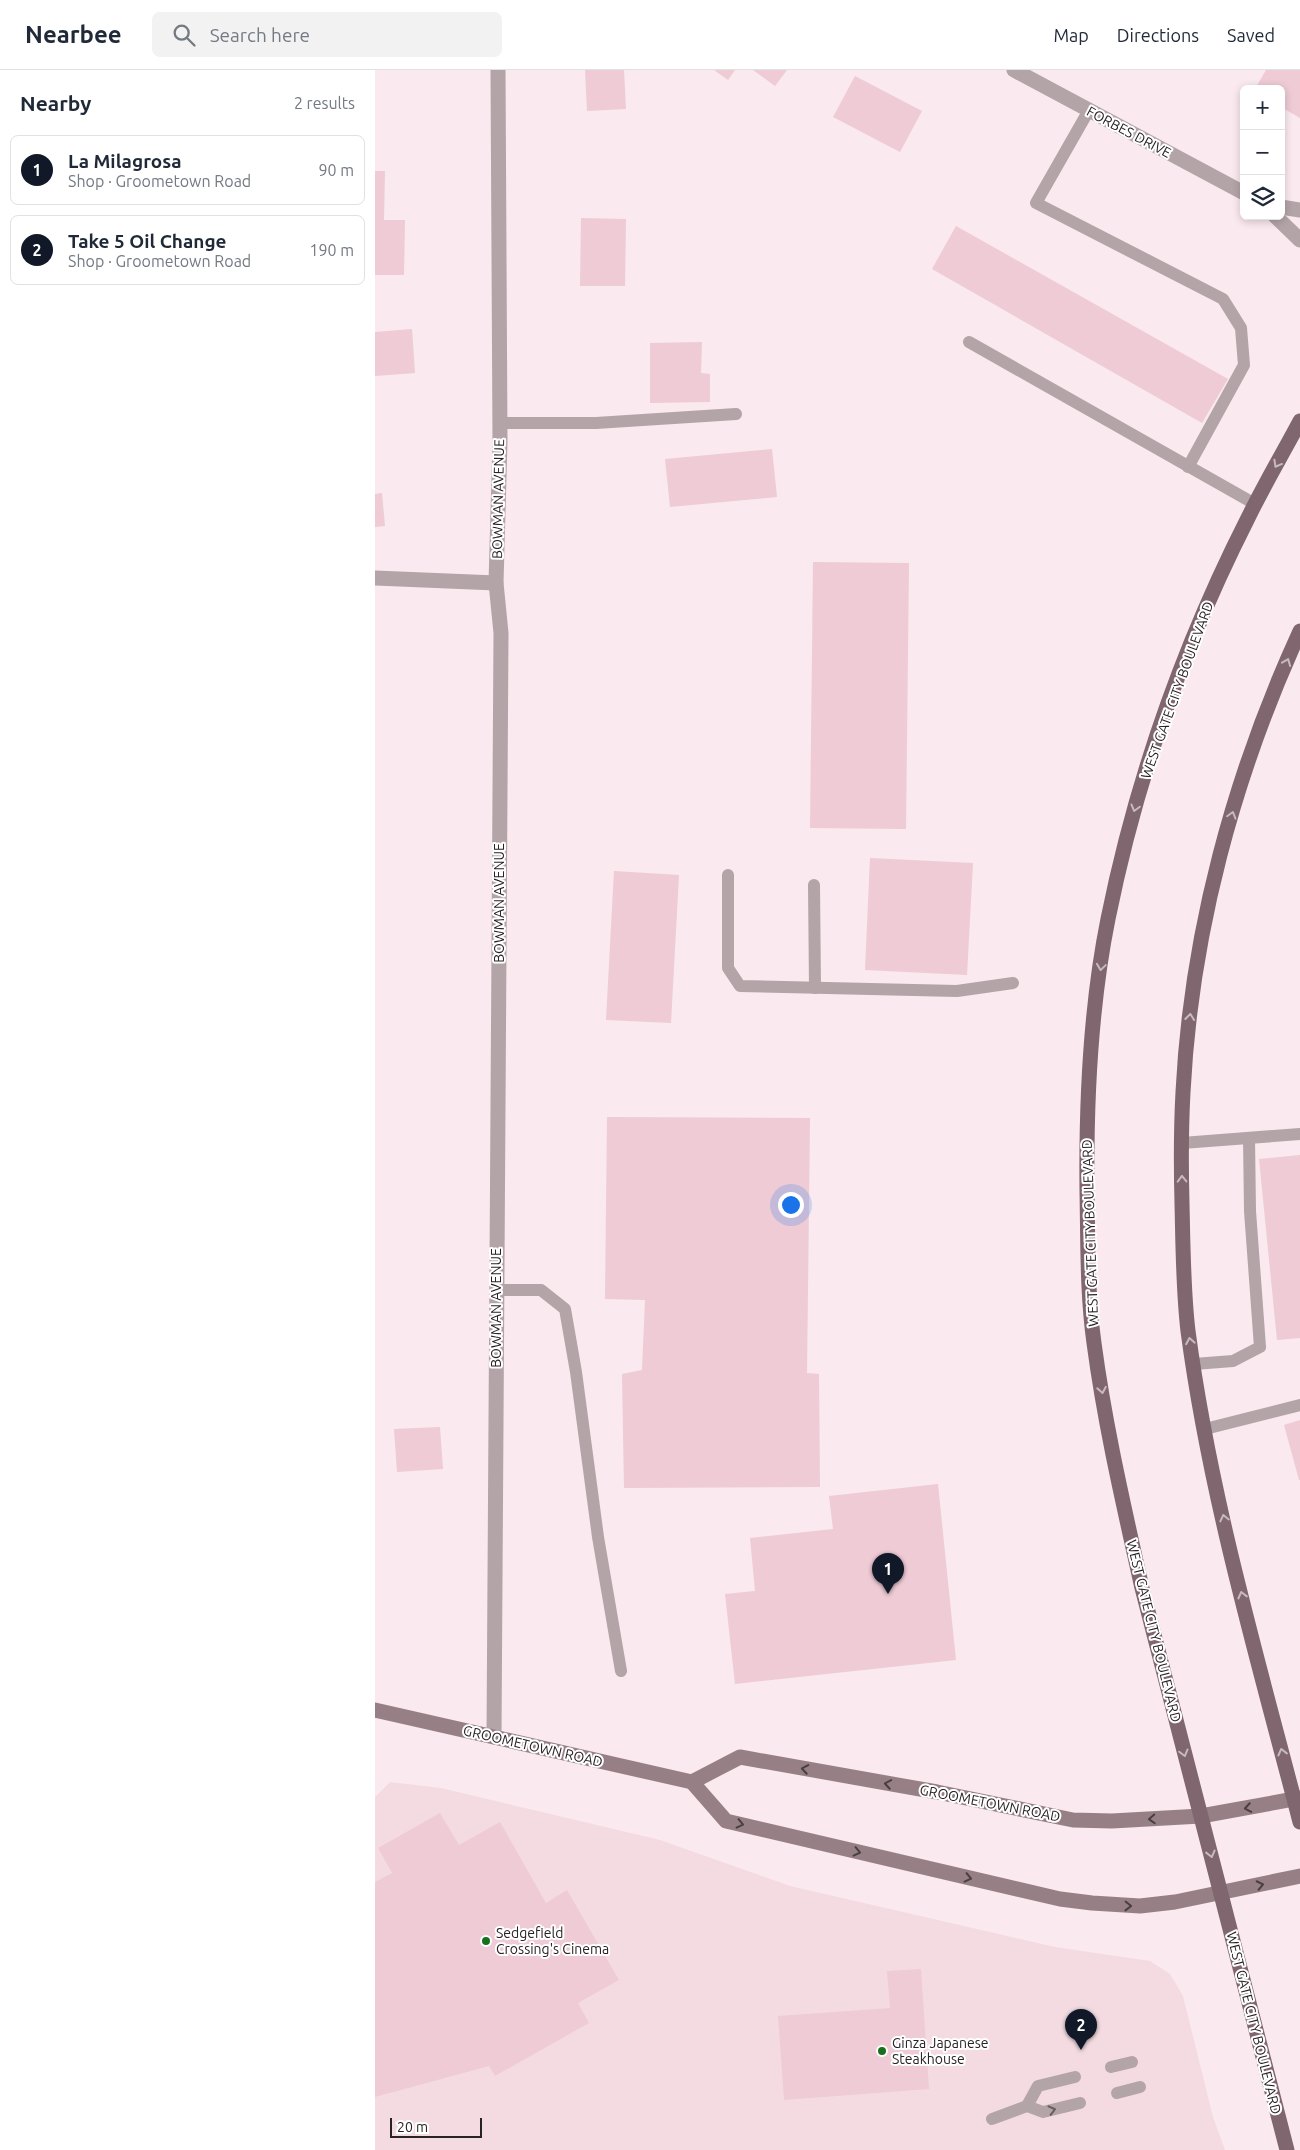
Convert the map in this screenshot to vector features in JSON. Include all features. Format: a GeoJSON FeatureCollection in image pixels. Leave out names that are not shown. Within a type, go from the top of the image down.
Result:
{"type":"FeatureCollection","features":[{"type":"Feature","properties":{"kind":"main road","name":"WEST GATE CITY BOULEVARD"},"geometry":{"type":"LineString","coordinates":[[1287,2150],[1142,1588],[1124,1508],[1094,1342],[1088,1257],[1088,1088],[1095,1006],[1108,921],[1127,839],[1149,758],[1177,680],[1211,598],[1255,504],[1300,421]]}},
{"type":"Feature","properties":{"kind":"main road"},"geometry":{"type":"LineString","coordinates":[[1299,631],[1265,714],[1243,777],[1219,862],[1201,938],[1189,1017],[1183,1093],[1182,1142],[1183,1252],[1188,1330],[1205,1429],[1234,1566],[1297,1799],[1300,1822]]}},
{"type":"Feature","properties":{"kind":"main road","name":"GROOMETOWN ROAD"},"geometry":{"type":"LineString","coordinates":[[375,1710],[692,1782],[741,1757],[937,1792],[1073,1820],[1112,1821],[1201,1816],[1297,1799]]}},
{"type":"Feature","properties":{"kind":"main road"},"geometry":{"type":"LineString","coordinates":[[692,1782],[726,1821],[1059,1899],[1140,1906],[1175,1902],[1300,1876]]}},
{"type":"Feature","properties":{"kind":"street","name":"BOWMAN AVENUE"},"geometry":{"type":"LineString","coordinates":[[494,1737],[501,633],[496,584],[500,423],[498,70]]}},
{"type":"Feature","properties":{"kind":"street","name":"FORBES DRIVE"},"geometry":{"type":"LineString","coordinates":[[1015,70],[1240,191]]}},
{"type":"Feature","properties":{"kind":"street"},"geometry":{"type":"LineString","coordinates":[[1285,208],[1300,210]]}},
{"type":"Feature","properties":{"kind":"street"},"geometry":{"type":"LineString","coordinates":[[1279,220],[1300,240]]}},
{"type":"Feature","properties":{"kind":"street"},"geometry":{"type":"LineString","coordinates":[[375,578],[496,584]]}},
{"type":"Feature","properties":{"kind":"lane"},"geometry":{"type":"LineString","coordinates":[[1089,110],[1036,203],[1223,299],[1241,328],[1244,365],[1188,467]]}},
{"type":"Feature","properties":{"kind":"lane"},"geometry":{"type":"LineString","coordinates":[[969,342],[1255,504]]}},
{"type":"Feature","properties":{"kind":"lane"},"geometry":{"type":"LineString","coordinates":[[500,423],[596,423],[736,414]]}},
{"type":"Feature","properties":{"kind":"lane"},"geometry":{"type":"LineString","coordinates":[[728,875],[728,968],[740,986],[957,992],[1013,983]]}},
{"type":"Feature","properties":{"kind":"lane"},"geometry":{"type":"LineString","coordinates":[[813,885],[815,988]]}},
{"type":"Feature","properties":{"kind":"lane"},"geometry":{"type":"LineString","coordinates":[[1182,1142],[1300,1134]]}},
{"type":"Feature","properties":{"kind":"lane"},"geometry":{"type":"LineString","coordinates":[[1194,1364],[1233,1361],[1260,1347],[1250,1211],[1249,1138]]}},
{"type":"Feature","properties":{"kind":"lane"},"geometry":{"type":"LineString","coordinates":[[496,1290],[541,1290],[565,1309],[576,1372],[598,1537],[621,1671]]}},
{"type":"Feature","properties":{"kind":"lane"},"geometry":{"type":"LineString","coordinates":[[1205,1429],[1300,1405]]}},
{"type":"Feature","properties":{"kind":"lane"},"geometry":{"type":"LineString","coordinates":[[1111,2067],[1133,2062]]}},
{"type":"Feature","properties":{"kind":"lane"},"geometry":{"type":"LineString","coordinates":[[992,2119],[1027,2106],[1038,2086],[1075,2077]]}},
{"type":"Feature","properties":{"kind":"lane"},"geometry":{"type":"LineString","coordinates":[[1117,2093],[1140,2087]]}},
{"type":"Feature","properties":{"kind":"lane"},"geometry":{"type":"LineString","coordinates":[[1027,2106],[1043,2112],[1080,2103]]}},
{"type":"Feature","properties":{"kind":"shaded area"},"geometry":{"type":"Polygon","coordinates":[[[390,1782],[441,1788],[660,1840],[790,1886],[1055,1947],[1150,1961],[1170,1974],[1183,1996],[1213,2117],[1225,2150],[375,2150],[375,1797],[390,1782]]]}},
{"type":"Feature","properties":{"kind":"building"},"geometry":{"type":"Polygon","coordinates":[[[585,70],[624,70],[626,109],[587,111],[585,70]]]}},
{"type":"Feature","properties":{"kind":"building"},"geometry":{"type":"Polygon","coordinates":[[[714,70],[735,70],[728,80],[714,70]]]}},
{"type":"Feature","properties":{"kind":"building"},"geometry":{"type":"Polygon","coordinates":[[[753,70],[787,70],[775,86],[753,70]]]}},
{"type":"Feature","properties":{"kind":"building"},"geometry":{"type":"Polygon","coordinates":[[[1266,70],[1300,70],[1300,118],[1285,109],[1285,85],[1257,85],[1266,70]]]}},
{"type":"Feature","properties":{"kind":"building"},"geometry":{"type":"Polygon","coordinates":[[[855,76],[922,111],[900,152],[833,117],[855,76]]]}},
{"type":"Feature","properties":{"kind":"building"},"geometry":{"type":"Polygon","coordinates":[[[375,171],[385,171],[384,220],[405,220],[404,275],[375,275],[375,171]]]}},
{"type":"Feature","properties":{"kind":"building"},"geometry":{"type":"Polygon","coordinates":[[[581,218],[626,219],[625,286],[580,286],[581,218]]]}},
{"type":"Feature","properties":{"kind":"building"},"geometry":{"type":"Polygon","coordinates":[[[956,226],[1228,379],[1202,423],[932,269],[956,226]]]}},
{"type":"Feature","properties":{"kind":"building"},"geometry":{"type":"Polygon","coordinates":[[[412,329],[415,373],[375,376],[375,332],[412,329]]]}},
{"type":"Feature","properties":{"kind":"building"},"geometry":{"type":"Polygon","coordinates":[[[702,342],[701,373],[710,374],[710,402],[650,403],[650,343],[702,342]]]}},
{"type":"Feature","properties":{"kind":"building"},"geometry":{"type":"Polygon","coordinates":[[[772,449],[777,497],[670,507],[665,459],[772,449]]]}},
{"type":"Feature","properties":{"kind":"building"},"geometry":{"type":"Polygon","coordinates":[[[382,493],[385,526],[375,527],[375,494],[382,493]]]}},
{"type":"Feature","properties":{"kind":"building"},"geometry":{"type":"Polygon","coordinates":[[[813,562],[909,563],[906,829],[810,828],[813,562]]]}},
{"type":"Feature","properties":{"kind":"building"},"geometry":{"type":"Polygon","coordinates":[[[870,858],[973,863],[967,975],[865,970],[870,858]]]}},
{"type":"Feature","properties":{"kind":"building"},"geometry":{"type":"Polygon","coordinates":[[[614,871],[679,875],[671,1023],[606,1020],[614,871]]]}},
{"type":"Feature","properties":{"kind":"building"},"geometry":{"type":"Polygon","coordinates":[[[607,1117],[810,1118],[807,1373],[819,1374],[820,1487],[624,1488],[622,1374],[642,1370],[645,1300],[605,1299],[607,1117]]]}},
{"type":"Feature","properties":{"kind":"building"},"geometry":{"type":"Polygon","coordinates":[[[1300,1155],[1300,1338],[1277,1340],[1259,1159],[1300,1155]]]}},
{"type":"Feature","properties":{"kind":"building"},"geometry":{"type":"Polygon","coordinates":[[[1300,1420],[1300,1480],[1299,1480],[1284,1425],[1300,1420]]]}},
{"type":"Feature","properties":{"kind":"building"},"geometry":{"type":"Polygon","coordinates":[[[440,1427],[443,1469],[397,1472],[394,1429],[440,1427]]]}},
{"type":"Feature","properties":{"kind":"building"},"geometry":{"type":"Polygon","coordinates":[[[938,1484],[956,1660],[735,1684],[725,1594],[755,1591],[750,1538],[833,1529],[829,1496],[938,1484]]]}},
{"type":"Feature","properties":{"kind":"building","name":"Sedgefield Crossing's Cinema"},"geometry":{"type":"Polygon","coordinates":[[[440,1813],[459,1845],[500,1822],[546,1903],[567,1890],[619,1980],[578,2003],[589,2023],[495,2076],[489,2066],[375,2097],[375,1882],[392,1873],[378,1848],[440,1813]]]}},
{"type":"Feature","properties":{"kind":"building"},"geometry":{"type":"Polygon","coordinates":[[[921,1969],[929,2089],[784,2100],[778,2016],[890,2008],[887,1971],[921,1969]]]}},
{"type":"Feature","properties":{"kind":"place","name":"La Milagrosa"},"geometry":{"type":"Point","coordinates":[888,1594]}},
{"type":"Feature","properties":{"kind":"place","name":"Sedgefield Crossing's Cinema"},"geometry":{"type":"Point","coordinates":[486,1941]}},
{"type":"Feature","properties":{"kind":"place","name":"Take 5 Oil Change"},"geometry":{"type":"Point","coordinates":[1081,2050]}},
{"type":"Feature","properties":{"kind":"place","name":"Ginza Japanese Steakhouse"},"geometry":{"type":"Point","coordinates":[882,2051]}}]}
